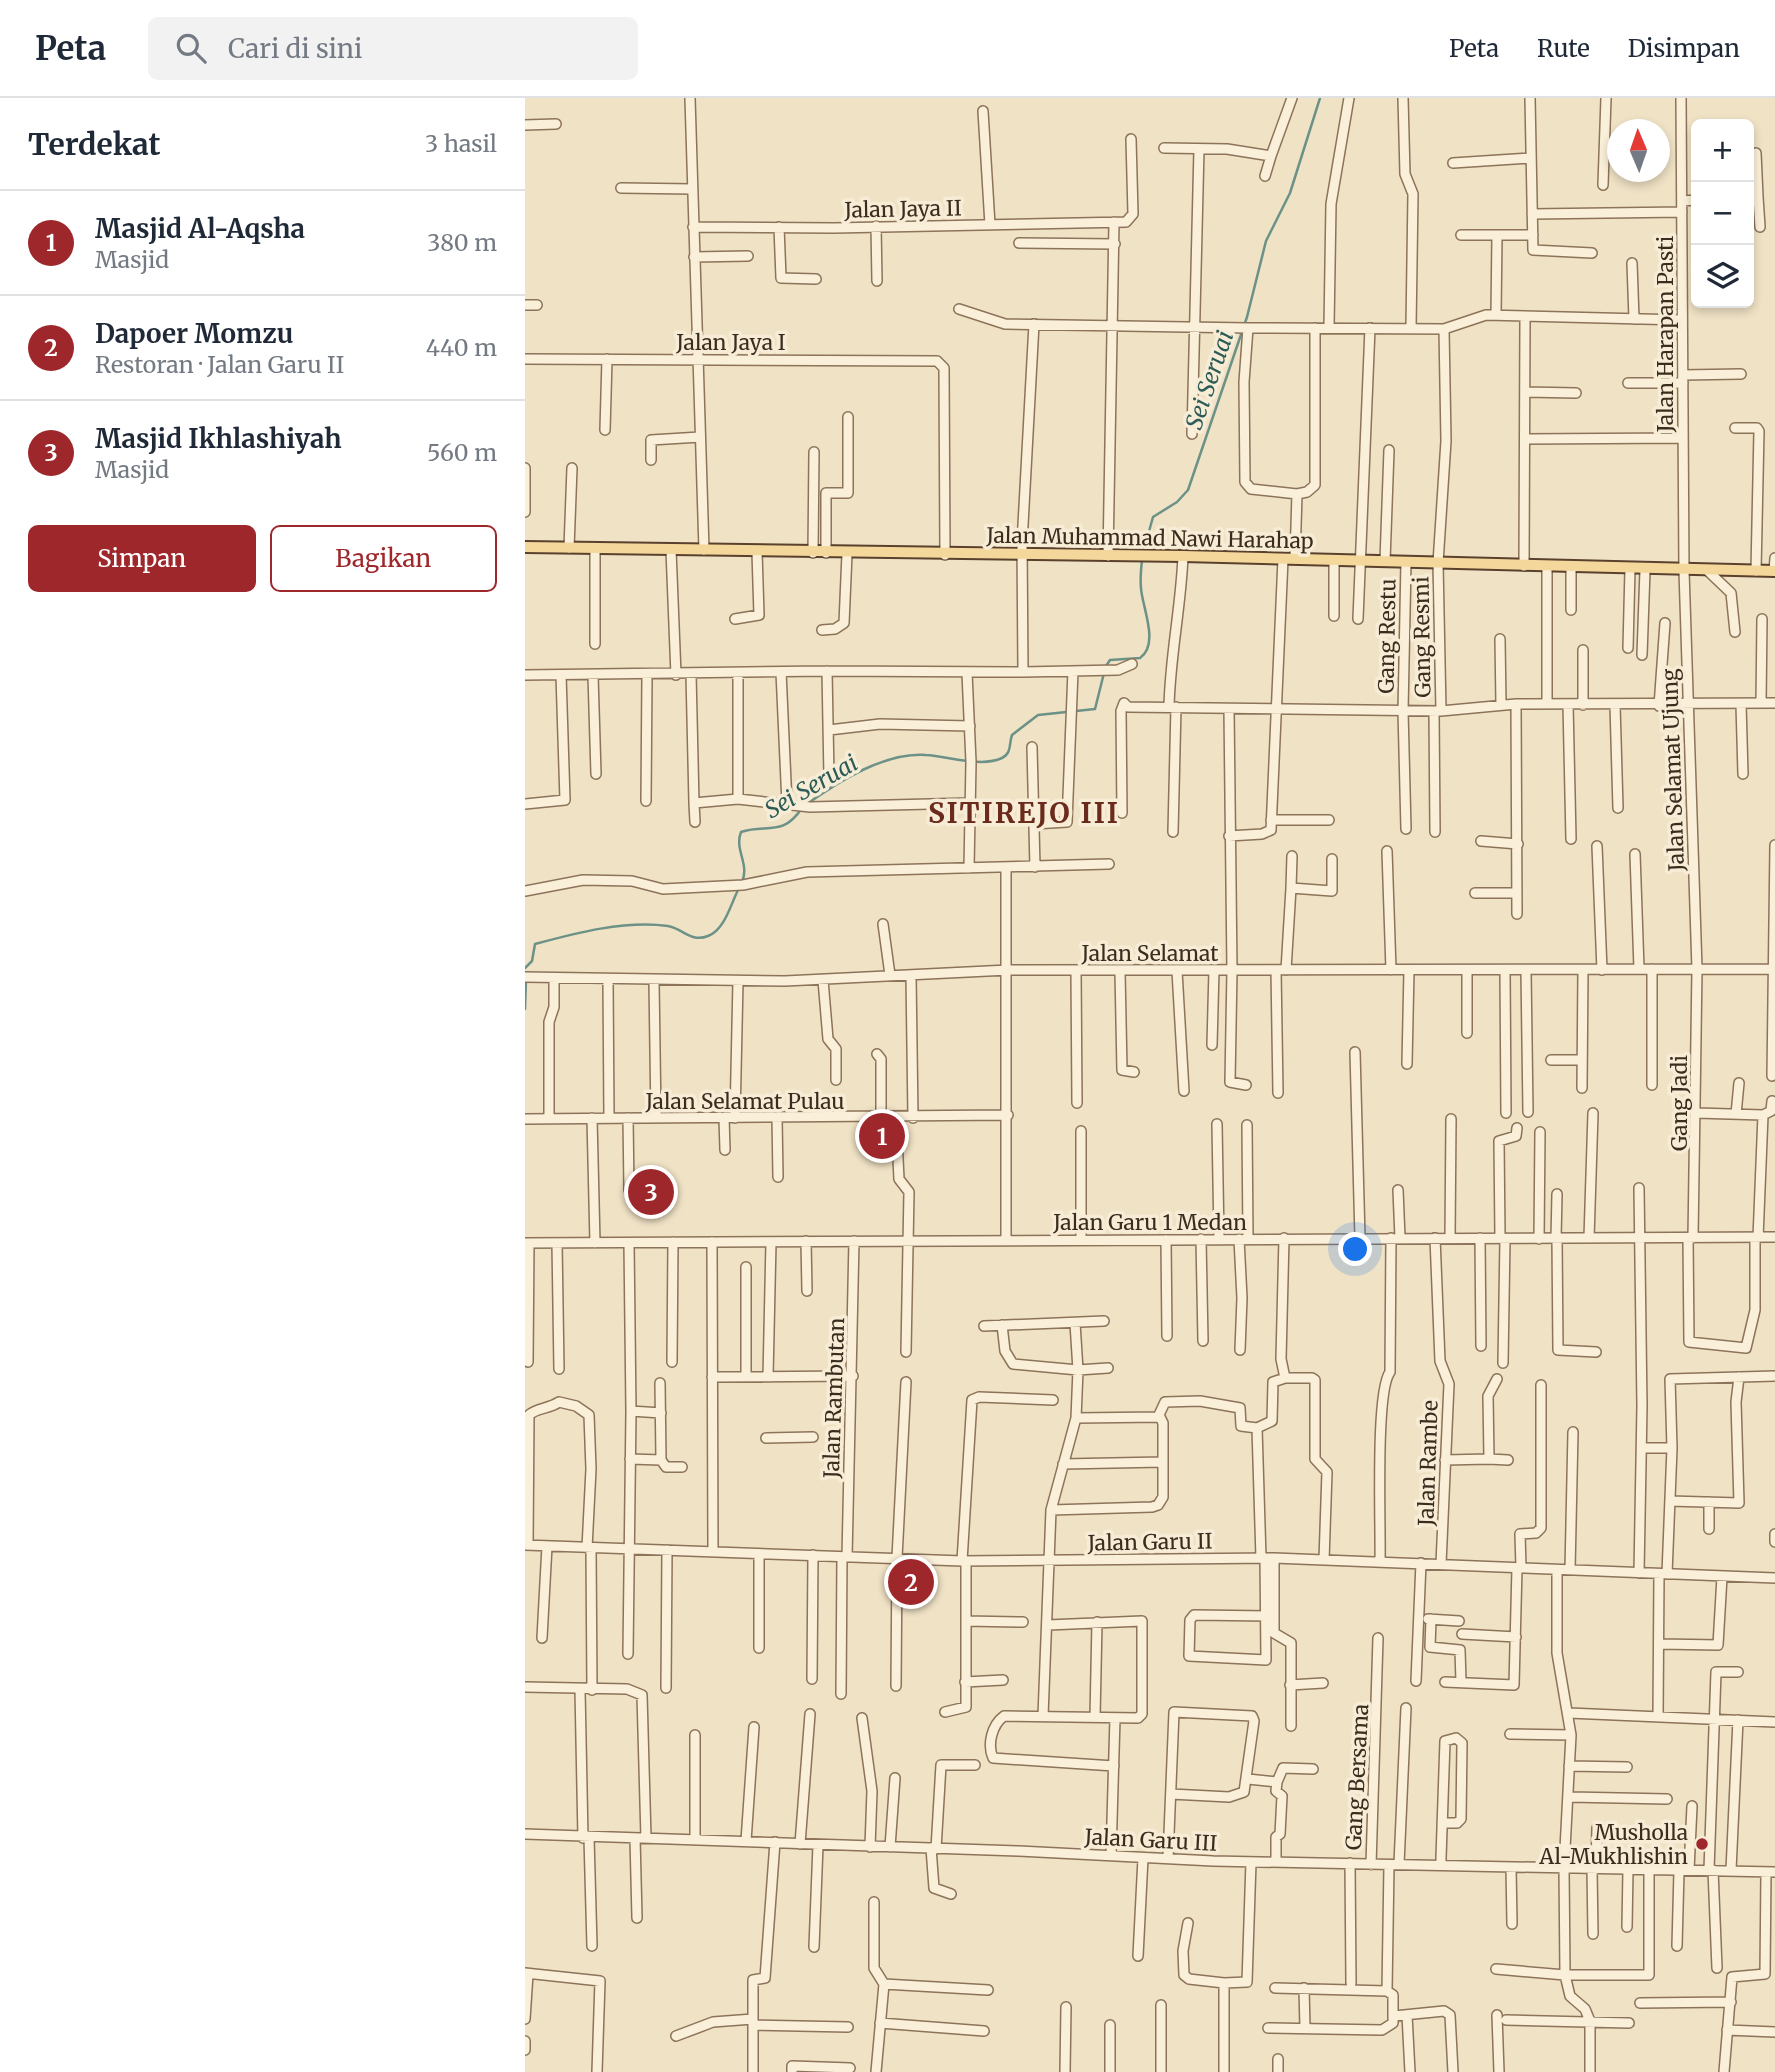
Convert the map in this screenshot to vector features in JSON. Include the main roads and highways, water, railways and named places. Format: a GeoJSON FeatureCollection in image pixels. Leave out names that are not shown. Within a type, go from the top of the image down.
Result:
{"type":"FeatureCollection","features":[{"type":"Feature","properties":{"kind":"main road","name":"Jalan Muhammad Nawi Harahap"},"geometry":{"type":"LineString","coordinates":[[525,548],[1183,556],[1645,570],[1774,571]]}},
{"type":"Feature","properties":{"kind":"waterway","name":"Sei Seruai"},"geometry":{"type":"LineString","coordinates":[[1143,553],[1153,517],[1177,502],[1188,490],[1247,317],[1266,241],[1290,193],[1320,98]]}},
{"type":"Feature","properties":{"kind":"waterway","name":"Sei Seruai"},"geometry":{"type":"LineString","coordinates":[[1106,666],[1110,660],[1140,658],[1149,644],[1141,585],[1142,560]]}},
{"type":"Feature","properties":{"kind":"waterway","name":"Sei Seruai"},"geometry":{"type":"LineString","coordinates":[[807,804],[863,770],[895,758],[926,755],[984,762],[1002,758],[1009,751],[1012,735],[1038,715],[1095,709],[1104,673]]}},
{"type":"Feature","properties":{"kind":"waterway","name":"Sei Seruai"},"geometry":{"type":"LineString","coordinates":[[742,882],[744,869],[739,845],[741,832],[781,826],[788,823],[802,808]]}},
{"type":"Feature","properties":{"kind":"waterway","name":"Sei Seruai"},"geometry":{"type":"LineString","coordinates":[[525,968],[532,961],[535,944],[601,929],[635,925],[668,926],[697,938],[708,936],[723,922],[739,888]]}},
{"type":"Feature","properties":{"kind":"waterway","name":"Sei Seruai"},"geometry":{"type":"LineString","coordinates":[[525,1009],[526,979]]}},
{"type":"Feature","properties":{"kind":"place","name":"Masjid Al-Aqsha"},"geometry":{"type":"Point","coordinates":[882,1136]}},
{"type":"Feature","properties":{"kind":"place","name":"Masjid Ikhlashiyah"},"geometry":{"type":"Point","coordinates":[651,1192]}},
{"type":"Feature","properties":{"kind":"place","name":"Dapoer Momzu"},"geometry":{"type":"Point","coordinates":[911,1582]}},
{"type":"Feature","properties":{"kind":"place","name":"Musholla Al-Mukhlishin"},"geometry":{"type":"Point","coordinates":[1702,1844]}},
{"type":"Feature","properties":{"kind":"district","name":"SITIREJO III"},"geometry":{"type":"Point","coordinates":[1024,813]}}]}
